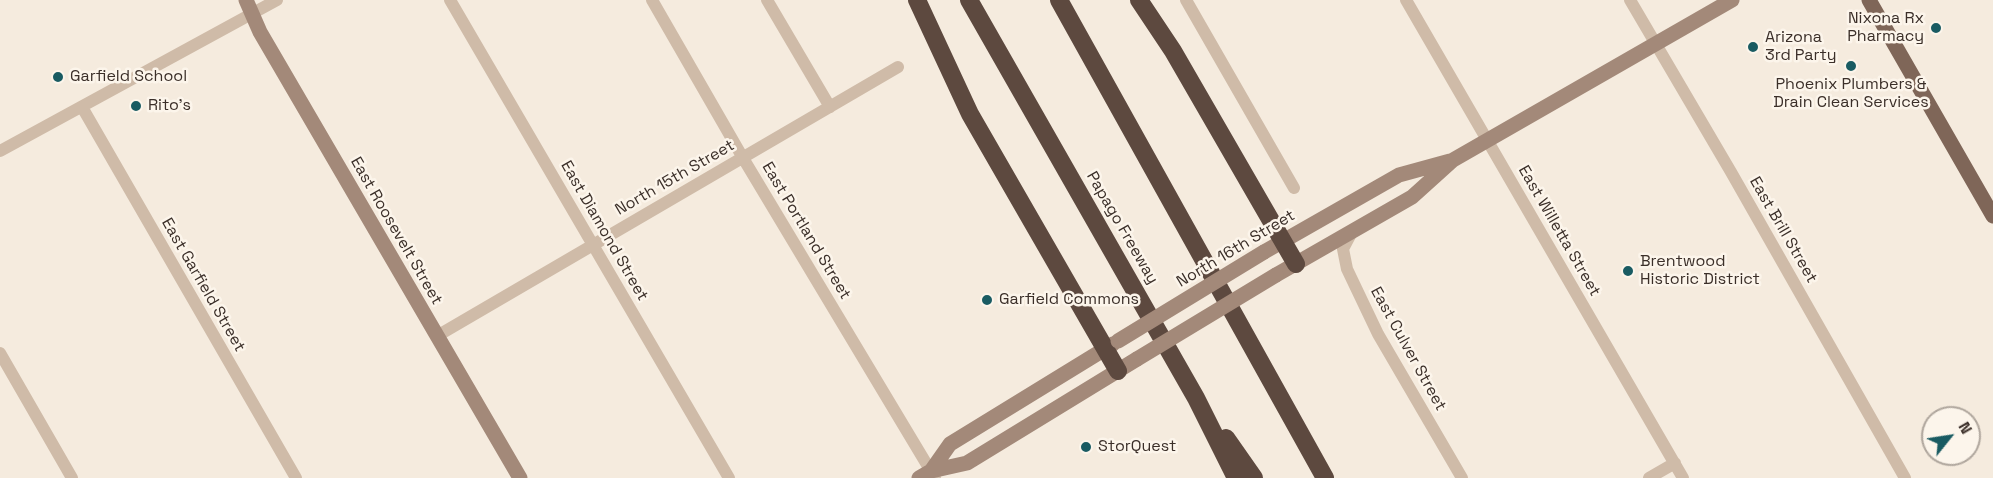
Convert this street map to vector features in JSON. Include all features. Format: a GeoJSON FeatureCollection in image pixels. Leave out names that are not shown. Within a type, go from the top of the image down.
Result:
{"type":"FeatureCollection","features":[{"type":"Feature","properties":{"kind":"highway"},"geometry":{"type":"LineString","coordinates":[[917,0],[970,114],[1111,345],[1118,371]]}},
{"type":"Feature","properties":{"kind":"highway","name":"Papago Freeway"},"geometry":{"type":"LineString","coordinates":[[969,0],[1196,398],[1236,478]]}},
{"type":"Feature","properties":{"kind":"highway"},"geometry":{"type":"LineString","coordinates":[[1059,0],[1325,478]]}},
{"type":"Feature","properties":{"kind":"highway"},"geometry":{"type":"LineString","coordinates":[[1139,0],[1173,51],[1296,264]]}},
{"type":"Feature","properties":{"kind":"highway"},"geometry":{"type":"LineString","coordinates":[[1196,398],[1254,478]]}},
{"type":"Feature","properties":{"kind":"main road","name":"North 16th Street"},"geometry":{"type":"LineString","coordinates":[[928,476],[967,463],[1276,275],[1412,197],[1453,160],[1732,0]]}},
{"type":"Feature","properties":{"kind":"main road"},"geometry":{"type":"LineString","coordinates":[[1869,0],[1993,216]]}},
{"type":"Feature","properties":{"kind":"main road","name":"East Roosevelt Street"},"geometry":{"type":"LineString","coordinates":[[250,7],[260,32],[520,478]]}},
{"type":"Feature","properties":{"kind":"main road","name":"North 16th Street"},"geometry":{"type":"LineString","coordinates":[[928,476],[950,444],[1264,252],[1399,175],[1453,160]]}},
{"type":"Feature","properties":{"kind":"street"},"geometry":{"type":"LineString","coordinates":[[0,151],[237,20],[250,7],[277,0]]}},
{"type":"Feature","properties":{"kind":"street","name":"East Diamond Street"},"geometry":{"type":"LineString","coordinates":[[450,0],[729,478]]}},
{"type":"Feature","properties":{"kind":"street","name":"East Portland Street"},"geometry":{"type":"LineString","coordinates":[[652,0],[928,476]]}},
{"type":"Feature","properties":{"kind":"street"},"geometry":{"type":"LineString","coordinates":[[767,0],[830,107]]}},
{"type":"Feature","properties":{"kind":"street"},"geometry":{"type":"LineString","coordinates":[[1186,0],[1294,188]]}},
{"type":"Feature","properties":{"kind":"street","name":"East Willetta Street"},"geometry":{"type":"LineString","coordinates":[[1406,0],[1683,478]]}},
{"type":"Feature","properties":{"kind":"street","name":"East Brill Street"},"geometry":{"type":"LineString","coordinates":[[1630,0],[1905,478]]}},
{"type":"Feature","properties":{"kind":"street","name":"North 15th Street"},"geometry":{"type":"LineString","coordinates":[[437,336],[898,67]]}},
{"type":"Feature","properties":{"kind":"street","name":"East Garfield Street"},"geometry":{"type":"LineString","coordinates":[[82,107],[296,478]]}},
{"type":"Feature","properties":{"kind":"street","name":"East Culver Street"},"geometry":{"type":"LineString","coordinates":[[1352,232],[1343,249],[1347,269],[1378,334],[1462,478]]}},
{"type":"Feature","properties":{"kind":"street"},"geometry":{"type":"LineString","coordinates":[[0,353],[72,478]]}},
{"type":"Feature","properties":{"kind":"street"},"geometry":{"type":"LineString","coordinates":[[1648,478],[1675,463]]}},
{"type":"Feature","properties":{"kind":"place","name":"Nixona Rx Pharmacy"},"geometry":{"type":"Point","coordinates":[1936,28]}},
{"type":"Feature","properties":{"kind":"place","name":"Arizona 3rd Party"},"geometry":{"type":"Point","coordinates":[1753,47]}},
{"type":"Feature","properties":{"kind":"place","name":"Phoenix Plumbers & Drain Clean Services"},"geometry":{"type":"Point","coordinates":[1851,66]}},
{"type":"Feature","properties":{"kind":"place","name":"Garfield School"},"geometry":{"type":"Point","coordinates":[58,77]}},
{"type":"Feature","properties":{"kind":"place","name":"Rito's"},"geometry":{"type":"Point","coordinates":[136,106]}},
{"type":"Feature","properties":{"kind":"place","name":"Brentwood Historic District"},"geometry":{"type":"Point","coordinates":[1628,271]}},
{"type":"Feature","properties":{"kind":"place","name":"Garfield Commons"},"geometry":{"type":"Point","coordinates":[987,300]}},
{"type":"Feature","properties":{"kind":"place","name":"StorQuest"},"geometry":{"type":"Point","coordinates":[1086,447]}}]}
